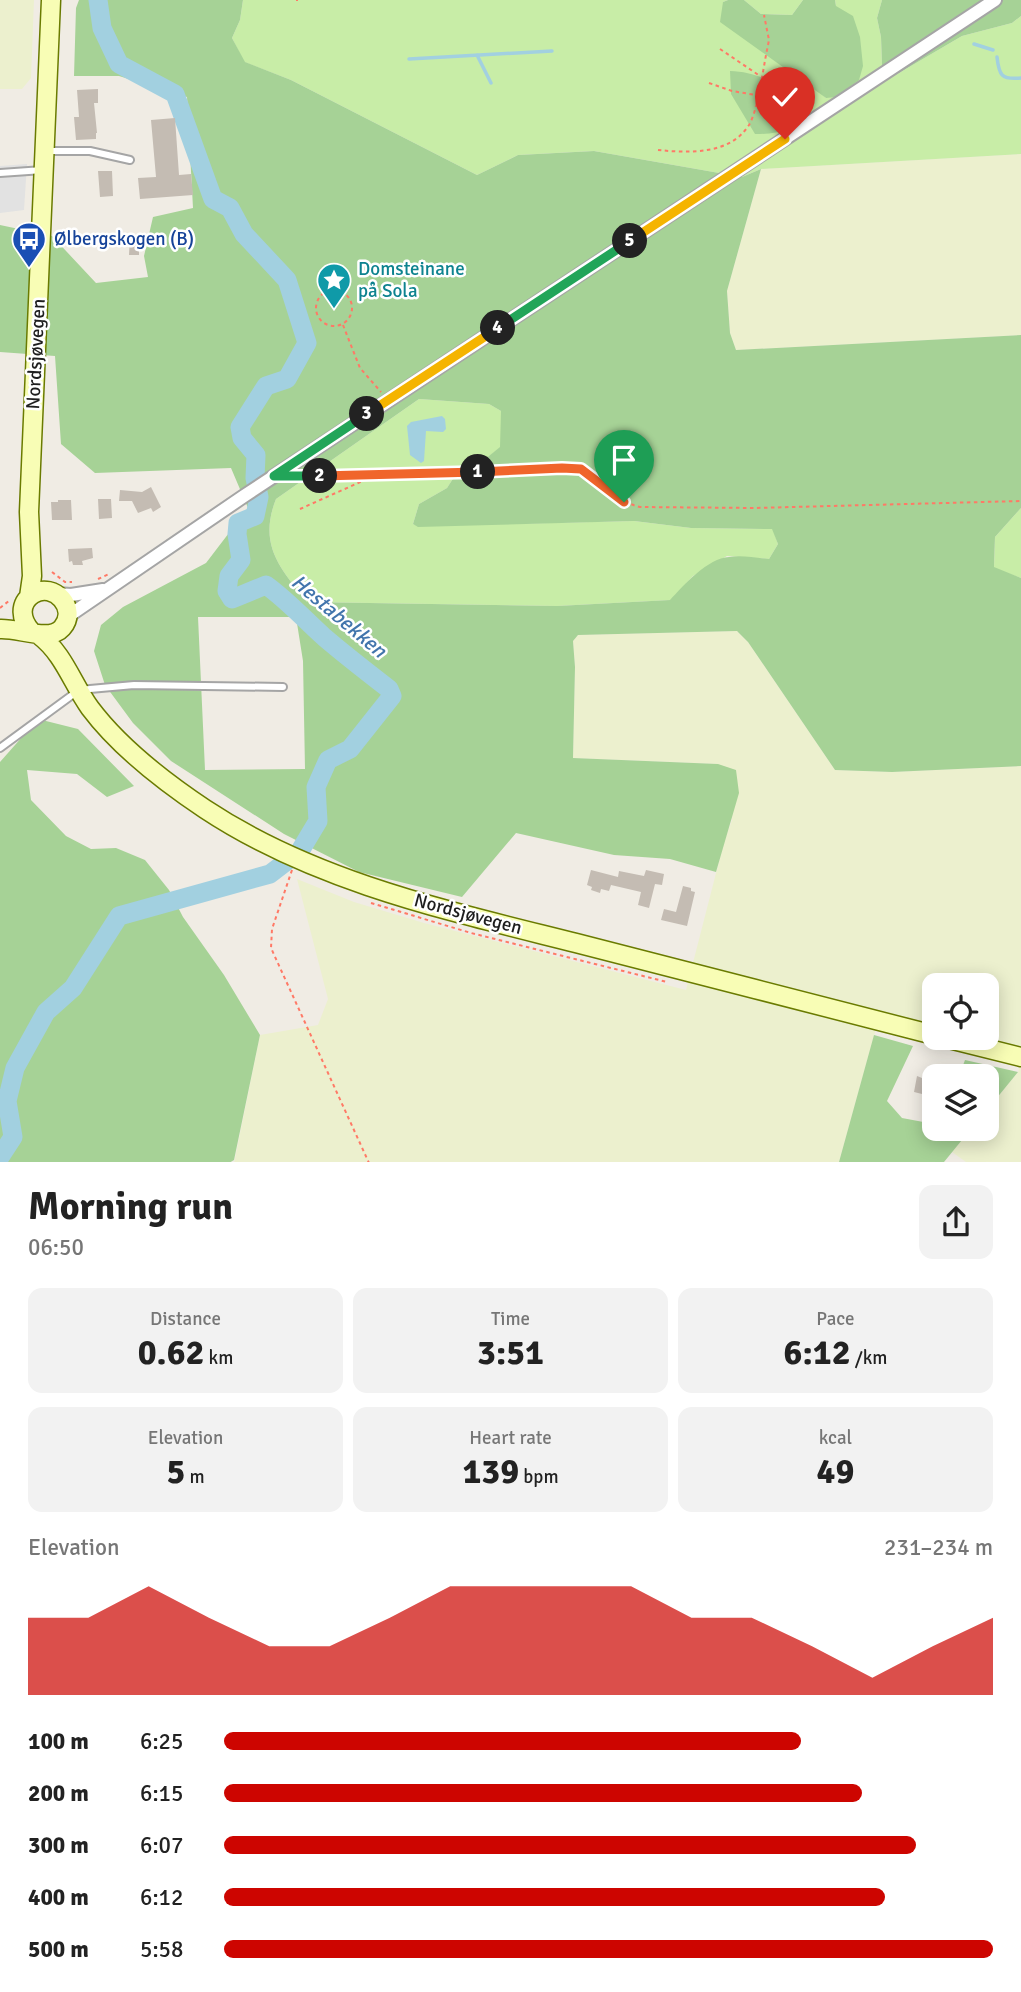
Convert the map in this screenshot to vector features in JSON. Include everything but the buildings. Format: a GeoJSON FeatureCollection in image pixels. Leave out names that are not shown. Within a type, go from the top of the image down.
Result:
{"type":"FeatureCollection","features":[{"type":"Feature","properties":{"kind":"main road","name":"Nordsjøvegen"},"geometry":{"type":"LineString","coordinates":[[26,601],[32,576],[29,512],[51,0]]}},
{"type":"Feature","properties":{"kind":"main road","name":"Nordsjøvegen"},"geometry":{"type":"LineString","coordinates":[[30,540],[43,574],[56,593]]}},
{"type":"Feature","properties":{"kind":"main road"},"geometry":{"type":"LineString","coordinates":[[0,619],[37,592],[46,590],[56,593],[67,608],[67,618],[57,633],[0,629]]}},
{"type":"Feature","properties":{"kind":"main road"},"geometry":{"type":"LineString","coordinates":[[26,601],[22,615],[25,624],[35,633]]}},
{"type":"Feature","properties":{"kind":"main road","name":"Nordsjøvegen"},"geometry":{"type":"LineString","coordinates":[[67,618],[65,641],[69,670]]}},
{"type":"Feature","properties":{"kind":"main road","name":"Nordsjøvegen"},"geometry":{"type":"LineString","coordinates":[[35,633],[51,644],[91,709],[154,772],[239,831],[295,859],[389,892],[476,918],[922,1032]]}},
{"type":"Feature","properties":{"kind":"main road"},"geometry":{"type":"LineString","coordinates":[[993,1050],[1021,1057]]}},
{"type":"Feature","properties":{"kind":"street"},"geometry":{"type":"LineString","coordinates":[[67,618],[386,398],[995,0]]}},
{"type":"Feature","properties":{"kind":"street"},"geometry":{"type":"LineString","coordinates":[[56,593],[71,595],[110,589]]}},
{"type":"Feature","properties":{"kind":"lane"},"geometry":{"type":"LineString","coordinates":[[45,151],[90,151],[130,160]]}},
{"type":"Feature","properties":{"kind":"lane"},"geometry":{"type":"LineString","coordinates":[[0,173],[45,170]]}},
{"type":"Feature","properties":{"kind":"lane"},"geometry":{"type":"LineString","coordinates":[[0,748],[79,690],[134,685],[283,687]]}},
{"type":"Feature","properties":{"kind":"path"},"geometry":{"type":"LineString","coordinates":[[658,150],[697,152],[729,143],[742,134],[750,123],[769,40],[764,15]]}},
{"type":"Feature","properties":{"kind":"path"},"geometry":{"type":"LineString","coordinates":[[720,49],[737,63],[761,76]]}},
{"type":"Feature","properties":{"kind":"path"},"geometry":{"type":"LineString","coordinates":[[709,83],[757,96]]}},
{"type":"Feature","properties":{"kind":"path"},"geometry":{"type":"LineString","coordinates":[[336,290],[349,298],[351,315],[343,324],[328,326],[320,320],[315,307],[318,298],[325,292],[336,290]]}},
{"type":"Feature","properties":{"kind":"path"},"geometry":{"type":"LineString","coordinates":[[343,324],[360,368],[386,398]]}},
{"type":"Feature","properties":{"kind":"path"},"geometry":{"type":"LineString","coordinates":[[274,476],[576,468],[586,471],[624,502],[650,508],[1021,501]]}},
{"type":"Feature","properties":{"kind":"path"},"geometry":{"type":"LineString","coordinates":[[300,509],[376,475]]}},
{"type":"Feature","properties":{"kind":"path"},"geometry":{"type":"LineString","coordinates":[[52,572],[65,582],[77,582]]}},
{"type":"Feature","properties":{"kind":"path"},"geometry":{"type":"LineString","coordinates":[[89,583],[110,573]]}},
{"type":"Feature","properties":{"kind":"path"},"geometry":{"type":"LineString","coordinates":[[295,859],[272,929],[271,948],[369,1162]]}},
{"type":"Feature","properties":{"kind":"green space"},"geometry":{"type":"Polygon","coordinates":[[[0,0],[34,0],[31,78],[22,89],[0,89],[0,0]]]}},
{"type":"Feature","properties":{"kind":"green space"},"geometry":{"type":"Polygon","coordinates":[[[79,0],[243,0],[240,20],[232,38],[245,62],[291,80],[477,175],[518,155],[594,151],[742,177],[761,169],[727,291],[730,333],[736,350],[1021,335],[1021,508],[995,537],[994,567],[1021,578],[1021,766],[892,772],[835,770],[748,642],[737,631],[578,635],[573,641],[573,758],[718,764],[736,770],[739,793],[716,872],[670,859],[614,855],[516,833],[462,897],[359,872],[284,834],[171,761],[133,723],[105,685],[94,651],[101,625],[123,607],[206,563],[248,508],[231,468],[95,473],[61,444],[55,356],[0,352],[0,225],[52,236],[96,283],[148,277],[144,256],[153,217],[193,208],[187,97],[119,76],[74,76],[76,8],[79,0]],[[419,399],[276,499],[269,530],[271,543],[281,567],[307,602],[557,606],[670,600],[697,573],[713,562],[734,556],[769,559],[778,544],[772,529],[691,528],[634,521],[418,527],[413,524],[419,504],[447,488],[463,463],[484,460],[500,447],[501,411],[489,404],[419,399]],[[198,617],[205,770],[305,769],[303,661],[296,617],[198,617]]]}},
{"type":"Feature","properties":{"kind":"green space"},"geometry":{"type":"Polygon","coordinates":[[[243,0],[728,0],[723,2],[826,98],[835,0],[882,0],[877,18],[882,65],[899,73],[962,36],[1012,23],[1021,16],[1021,154],[761,169],[742,177],[594,151],[518,155],[477,175],[291,80],[244,62],[232,38],[240,20],[243,0]]]}},
{"type":"Feature","properties":{"kind":"green space"},"geometry":{"type":"Polygon","coordinates":[[[744,0],[803,0],[792,15],[761,14],[744,0]]]}},
{"type":"Feature","properties":{"kind":"green space"},"geometry":{"type":"Polygon","coordinates":[[[744,0],[761,14],[792,15],[803,0],[835,0],[836,6],[853,16],[860,37],[863,66],[859,80],[836,97],[826,98],[720,22],[723,2],[744,0]]]}},
{"type":"Feature","properties":{"kind":"green space"},"geometry":{"type":"Polygon","coordinates":[[[882,0],[1021,0],[1021,16],[1012,23],[962,36],[899,73],[882,65],[877,18],[882,0]]]}},
{"type":"Feature","properties":{"kind":"green space"},"geometry":{"type":"Polygon","coordinates":[[[730,71],[754,75],[775,84],[810,115],[784,130],[755,134],[731,94],[730,71]]]}},
{"type":"Feature","properties":{"kind":"green space"},"geometry":{"type":"Polygon","coordinates":[[[1021,154],[1021,335],[736,350],[730,333],[727,291],[761,169],[1021,154]]]}},
{"type":"Feature","properties":{"kind":"green space"},"geometry":{"type":"Polygon","coordinates":[[[419,399],[489,404],[501,411],[501,447],[484,460],[463,463],[447,488],[419,504],[413,524],[634,521],[691,528],[773,529],[778,544],[769,559],[727,556],[693,576],[671,600],[557,606],[307,602],[281,567],[271,543],[269,530],[276,499],[419,399]]]}},
{"type":"Feature","properties":{"kind":"green space"},"geometry":{"type":"Polygon","coordinates":[[[1021,508],[1021,578],[994,568],[995,537],[1021,508]]]}},
{"type":"Feature","properties":{"kind":"green space"},"geometry":{"type":"Polygon","coordinates":[[[737,631],[748,642],[835,770],[892,772],[1021,766],[1021,1050],[999,1044],[999,973],[922,973],[922,1025],[880,1014],[839,1162],[234,1162],[260,1035],[318,1025],[328,999],[297,879],[354,902],[424,923],[686,990],[732,820],[718,764],[573,758],[573,641],[578,635],[737,631]]]}},
{"type":"Feature","properties":{"kind":"green space"},"geometry":{"type":"Polygon","coordinates":[[[38,719],[78,729],[134,786],[107,797],[77,774],[27,770],[31,800],[66,836],[91,849],[116,848],[145,860],[169,890],[183,917],[224,975],[260,1035],[234,1160],[231,1162],[0,1162],[0,762],[38,719]]]}},
{"type":"Feature","properties":{"kind":"green space"},"geometry":{"type":"Polygon","coordinates":[[[874,1035],[913,1046],[887,1101],[902,1118],[922,1122],[922,1141],[961,1141],[944,1162],[839,1162],[874,1035]]]}},
{"type":"Feature","properties":{"kind":"green space"},"geometry":{"type":"Polygon","coordinates":[[[965,1060],[983,1064],[964,1064],[965,1060]]]}},
{"type":"Feature","properties":{"kind":"green space"},"geometry":{"type":"Polygon","coordinates":[[[1021,1063],[1021,1162],[966,1162],[952,1152],[961,1141],[999,1141],[999,1095],[1018,1072],[1021,1063]]]}},
{"type":"Feature","properties":{"kind":"green space"},"geometry":{"type":"Polygon","coordinates":[[[999,1068],[1018,1072],[999,1095],[999,1068]]]}},
{"type":"Feature","properties":{"kind":"shaded area"},"geometry":{"type":"Polygon","coordinates":[[[27,164],[24,210],[0,213],[0,166],[27,164]]]}},
{"type":"Feature","properties":{"kind":"water"},"geometry":{"type":"Polygon","coordinates":[[[442,416],[446,429],[443,432],[426,431],[424,461],[421,463],[410,455],[407,426],[411,422],[442,416]]]}},
{"type":"Feature","properties":{"kind":"waterway","name":"Hestabekken"},"geometry":{"type":"LineString","coordinates":[[0,1157],[13,1137],[7,1101],[15,1068],[46,1012],[73,988],[119,916],[270,874],[300,851],[318,821],[316,787],[328,760],[350,749],[392,696],[389,689],[332,644],[266,585],[232,599],[227,591],[229,576],[241,560],[238,523],[255,516],[259,497],[255,478],[256,455],[242,438],[240,427],[266,386],[287,379],[307,343],[287,280],[244,234],[230,208],[213,199],[175,94],[119,64],[102,28],[98,0]]}},
{"type":"Feature","properties":{"kind":"waterway"},"geometry":{"type":"LineString","coordinates":[[974,44],[993,50]]}},
{"type":"Feature","properties":{"kind":"waterway"},"geometry":{"type":"LineString","coordinates":[[409,59],[552,51]]}},
{"type":"Feature","properties":{"kind":"waterway"},"geometry":{"type":"LineString","coordinates":[[477,55],[491,83]]}},
{"type":"Feature","properties":{"kind":"waterway"},"geometry":{"type":"LineString","coordinates":[[997,57],[1002,75],[1021,78]]}},
{"type":"Feature","properties":{"kind":"place","name":"Ølbergskogen (B)"},"geometry":{"type":"Point","coordinates":[29,269]}},
{"type":"Feature","properties":{"kind":"place","name":"Domsteinane på Sola"},"geometry":{"type":"Point","coordinates":[334,310]}},
{"type":"Feature","properties":{"kind":"route"},"geometry":{"type":"LineString","coordinates":[[624,502],[586,471],[576,468],[274,476],[785,139]]}}]}
